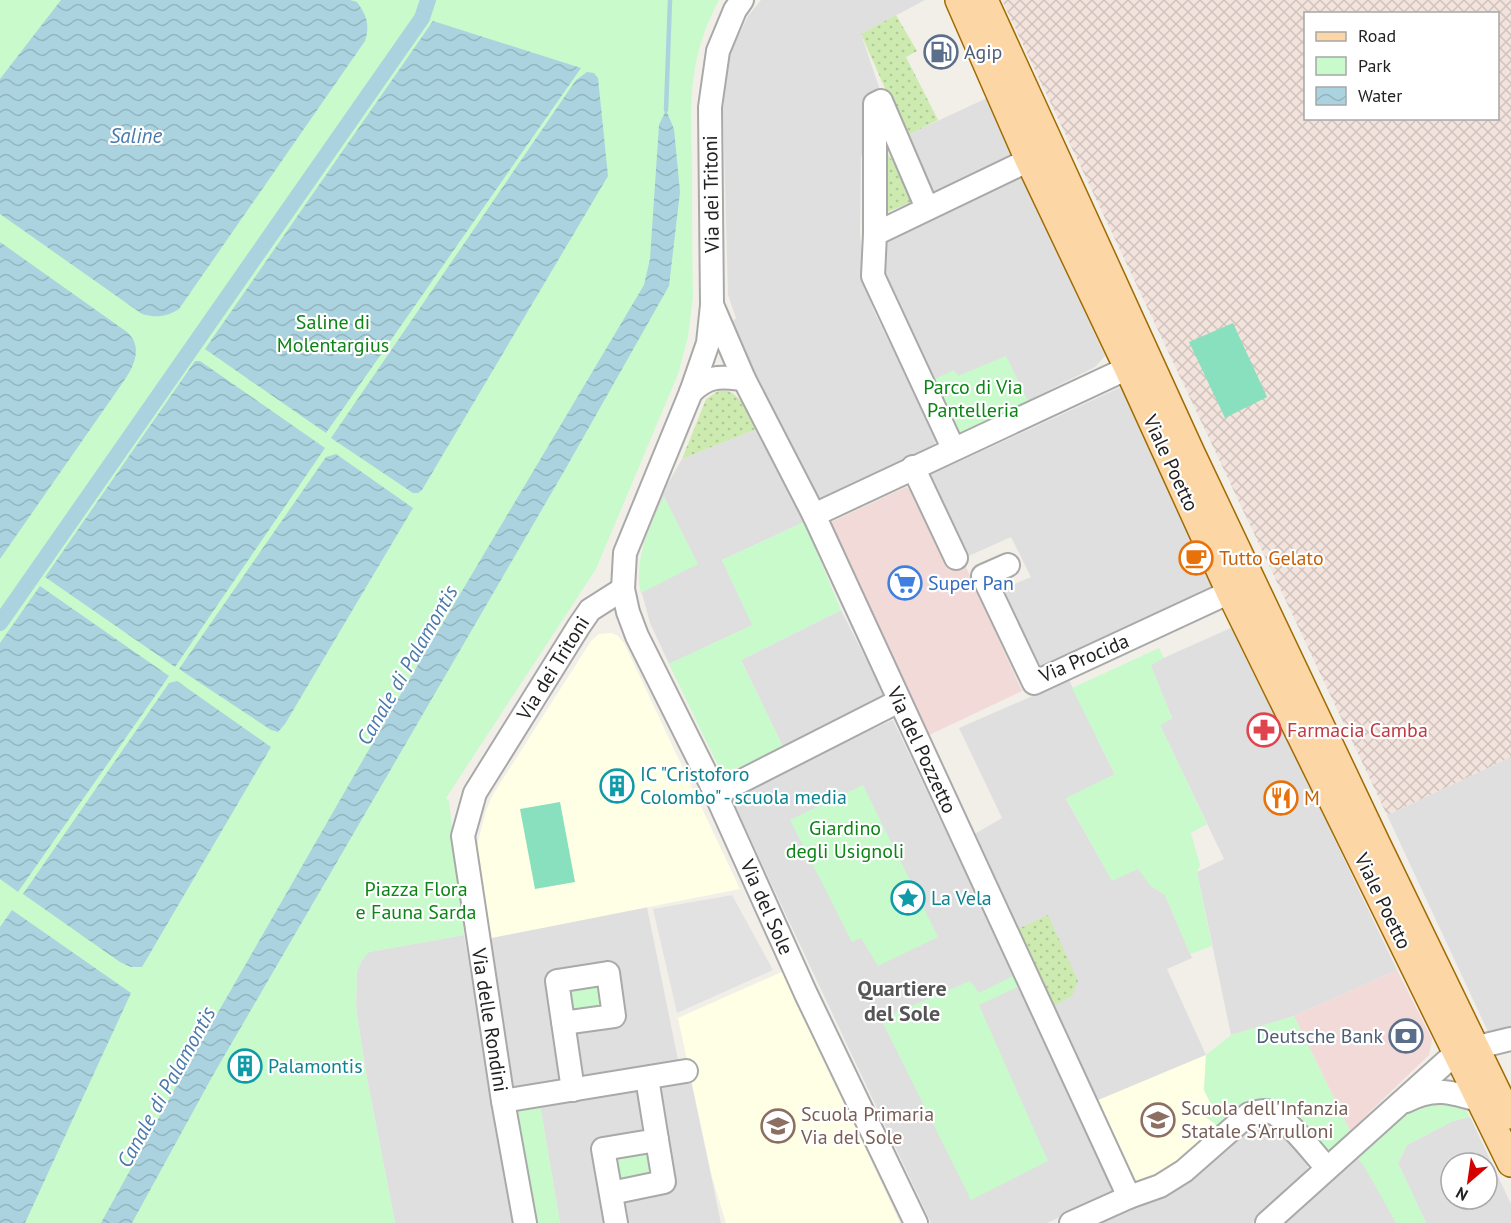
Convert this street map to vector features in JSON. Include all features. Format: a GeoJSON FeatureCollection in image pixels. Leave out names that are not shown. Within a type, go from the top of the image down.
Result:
{"type":"FeatureCollection","features":[{"type":"Feature","properties":{"kind":"main road","name":"Viale Poetto"},"geometry":{"type":"LineString","coordinates":[[959,0],[1029,160],[1128,368],[1230,592],[1466,1050],[1511,1121]]}},
{"type":"Feature","properties":{"kind":"main road","name":"Viale Poetto"},"geometry":{"type":"LineString","coordinates":[[984,0],[1191,453],[1377,845],[1466,1050],[1481,1101],[1511,1163]]}},
{"type":"Feature","properties":{"kind":"street","name":"Via dei Tritoni"},"geometry":{"type":"LineString","coordinates":[[467,817],[483,778],[590,610],[623,589],[625,553],[692,393],[708,343],[712,305],[710,106],[718,51],[735,10],[742,0]]}},
{"type":"Feature","properties":{"kind":"street"},"geometry":{"type":"LineString","coordinates":[[927,208],[881,101],[875,104],[873,276],[952,448]]}},
{"type":"Feature","properties":{"kind":"street"},"geometry":{"type":"LineString","coordinates":[[875,234],[1029,160]]}},
{"type":"Feature","properties":{"kind":"street","name":"Via del Pozzetto"},"geometry":{"type":"LineString","coordinates":[[712,305],[744,379],[814,515],[1129,1197]]}},
{"type":"Feature","properties":{"kind":"street"},"geometry":{"type":"LineString","coordinates":[[814,515],[952,448],[1128,368]]}},
{"type":"Feature","properties":{"kind":"street"},"geometry":{"type":"LineString","coordinates":[[692,393],[699,385],[717,377],[744,379]]}},
{"type":"Feature","properties":{"kind":"street"},"geometry":{"type":"LineString","coordinates":[[913,467],[956,558]]}},
{"type":"Feature","properties":{"kind":"street","name":"Via Procida"},"geometry":{"type":"LineString","coordinates":[[1008,565],[983,576],[1034,683],[1230,592]]}},
{"type":"Feature","properties":{"kind":"street","name":"Via del Sole"},"geometry":{"type":"LineString","coordinates":[[623,589],[628,612],[638,636],[716,794],[806,994],[916,1223]]}},
{"type":"Feature","properties":{"kind":"street"},"geometry":{"type":"LineString","coordinates":[[716,794],[899,701]]}},
{"type":"Feature","properties":{"kind":"street","name":"Via delle Rondini"},"geometry":{"type":"LineString","coordinates":[[467,817],[463,836],[475,928],[525,1223]]}},
{"type":"Feature","properties":{"kind":"street"},"geometry":{"type":"LineString","coordinates":[[563,1023],[573,1090]]}},
{"type":"Feature","properties":{"kind":"street"},"geometry":{"type":"LineString","coordinates":[[1267,1223],[1389,1112],[1466,1050],[1511,1040]]}},
{"type":"Feature","properties":{"kind":"street"},"geometry":{"type":"LineString","coordinates":[[503,1101],[686,1071]]}},
{"type":"Feature","properties":{"kind":"street"},"geometry":{"type":"LineString","coordinates":[[611,1193],[664,1182],[647,1078]]}},
{"type":"Feature","properties":{"kind":"street"},"geometry":{"type":"LineString","coordinates":[[1389,1112],[1408,1100],[1429,1092],[1450,1091],[1481,1101]]}},
{"type":"Feature","properties":{"kind":"street"},"geometry":{"type":"LineString","coordinates":[[1071,1223],[1160,1186],[1176,1176],[1249,1114],[1260,1111],[1272,1112],[1283,1120],[1327,1168]]}},
{"type":"Feature","properties":{"kind":"street"},"geometry":{"type":"LineString","coordinates":[[616,1223],[603,1149],[657,1140]]}},
{"type":"Feature","properties":{"kind":"shaded area"},"geometry":{"type":"Polygon","coordinates":[[[761,0],[925,0],[861,34],[880,90],[863,98],[864,152],[861,157],[860,230],[867,291],[874,311],[937,440],[924,452],[816,500],[731,323],[736,318],[728,295],[723,110],[728,57],[748,16],[761,0]]]}},
{"type":"Feature","properties":{"kind":"shaded area"},"geometry":{"type":"Polygon","coordinates":[[[1002,0],[1511,0],[1511,757],[1387,815],[1002,0]]]}},
{"type":"Feature","properties":{"kind":"shaded area"},"geometry":{"type":"Polygon","coordinates":[[[987,98],[1015,157],[931,194],[903,137],[987,98]]]}},
{"type":"Feature","properties":{"kind":"shaded area"},"geometry":{"type":"Polygon","coordinates":[[[1020,175],[1105,356],[1095,367],[956,437],[879,272],[883,239],[1020,175]]]}},
{"type":"Feature","properties":{"kind":"shaded area"},"geometry":{"type":"Polygon","coordinates":[[[1121,387],[1217,589],[1044,668],[1041,667],[1002,589],[1031,577],[1011,537],[962,559],[926,477],[1121,387]]]}},
{"type":"Feature","properties":{"kind":"shaded area"},"geometry":{"type":"Polygon","coordinates":[[[759,428],[804,522],[722,560],[753,625],[669,664],[650,623],[640,586],[639,576],[644,542],[667,485],[682,459],[759,428]]]}},
{"type":"Feature","properties":{"kind":"shaded area"},"geometry":{"type":"Polygon","coordinates":[[[906,487],[916,494],[950,565],[965,565],[1022,691],[927,736],[825,525],[906,487]]]}},
{"type":"Feature","properties":{"kind":"shaded area"},"geometry":{"type":"Polygon","coordinates":[[[841,610],[886,699],[784,749],[741,660],[841,610]]]}},
{"type":"Feature","properties":{"kind":"shaded area"},"geometry":{"type":"Polygon","coordinates":[[[1233,627],[1397,970],[1294,1016],[1231,1035],[1197,872],[1224,859],[1160,725],[1172,718],[1150,664],[1233,627]]]}},
{"type":"Feature","properties":{"kind":"shaded area"},"geometry":{"type":"Polygon","coordinates":[[[599,634],[617,635],[624,643],[740,889],[491,938],[477,874],[475,853],[486,811],[492,796],[591,641],[599,634]]]}},
{"type":"Feature","properties":{"kind":"shaded area"},"geometry":{"type":"Polygon","coordinates":[[[1069,680],[1115,775],[1066,799],[1112,880],[1138,868],[1151,886],[1165,895],[1192,958],[1167,969],[1206,1055],[1096,1101],[973,835],[1002,818],[959,728],[1069,680]]]}},
{"type":"Feature","properties":{"kind":"shaded area"},"geometry":{"type":"Polygon","coordinates":[[[893,720],[1116,1191],[1047,1223],[931,1223],[729,794],[893,720]]]}},
{"type":"Feature","properties":{"kind":"shaded area"},"geometry":{"type":"Polygon","coordinates":[[[1511,757],[1511,1032],[1491,1038],[1387,815],[1511,757]]]}},
{"type":"Feature","properties":{"kind":"shaded area"},"geometry":{"type":"Polygon","coordinates":[[[732,895],[773,970],[677,1013],[653,909],[732,895]]]}},
{"type":"Feature","properties":{"kind":"shaded area"},"geometry":{"type":"Polygon","coordinates":[[[647,907],[679,1065],[510,1092],[491,938],[647,907]]]}},
{"type":"Feature","properties":{"kind":"shaded area"},"geometry":{"type":"Polygon","coordinates":[[[464,935],[513,1223],[395,1223],[365,1068],[356,1007],[357,971],[369,952],[464,935]]]}},
{"type":"Feature","properties":{"kind":"shaded area"},"geometry":{"type":"Polygon","coordinates":[[[1397,970],[1432,1039],[1429,1055],[1350,1131],[1294,1016],[1397,970]]]}},
{"type":"Feature","properties":{"kind":"shaded area","name":"Scuola Primaria Via del Sole"},"geometry":{"type":"Polygon","coordinates":[[[784,971],[900,1223],[726,1223],[712,1177],[678,1018],[784,971]]]}},
{"type":"Feature","properties":{"kind":"shaded area","name":"Scuola dell'Infanzia Statale S'Arrulloni"},"geometry":{"type":"Polygon","coordinates":[[[1206,1055],[1204,1090],[1211,1104],[1203,1115],[1218,1126],[1173,1168],[1139,1182],[1132,1180],[1096,1101],[1206,1055]]]}},
{"type":"Feature","properties":{"kind":"shaded area"},"geometry":{"type":"Polygon","coordinates":[[[690,1076],[721,1223],[560,1223],[539,1099],[690,1076]]]}},
{"type":"Feature","properties":{"kind":"shaded area"},"geometry":{"type":"Polygon","coordinates":[[[1470,1117],[1486,1151],[1439,1151],[1439,1211],[1499,1211],[1499,1179],[1511,1204],[1511,1223],[1426,1223],[1398,1163],[1407,1145],[1453,1121],[1470,1117]]]}},
{"type":"Feature","properties":{"kind":"shaded area"},"geometry":{"type":"Polygon","coordinates":[[[1269,1121],[1308,1163],[1307,1171],[1252,1223],[1096,1223],[1245,1122],[1269,1121]]]}},
{"type":"Feature","properties":{"kind":"shaded area"},"geometry":{"type":"Polygon","coordinates":[[[1356,1156],[1370,1173],[1396,1223],[1285,1223],[1356,1156]]]}},
{"type":"Feature","properties":{"kind":"green space","name":"Saline di Molentargius"},"geometry":{"type":"Polygon","coordinates":[[[0,0],[719,0],[708,22],[701,44],[693,85],[691,126],[693,296],[688,337],[678,374],[596,569],[446,798],[449,801],[464,935],[369,952],[357,971],[356,1007],[365,1068],[395,1223],[0,1223],[0,0]]]}},
{"type":"Feature","properties":{"kind":"green space"},"geometry":{"type":"Polygon","coordinates":[[[896,15],[917,51],[906,57],[938,120],[906,136],[861,34],[896,15]]]}},
{"type":"Feature","properties":{"kind":"green space"},"geometry":{"type":"Polygon","coordinates":[[[883,146],[917,200],[885,213],[883,146]]]}},
{"type":"Feature","properties":{"kind":"green space"},"geometry":{"type":"Polygon","coordinates":[[[1233,323],[1267,397],[1225,418],[1189,342],[1233,323]]]}},
{"type":"Feature","properties":{"kind":"green space","name":"Parco di Via Pantelleria"},"geometry":{"type":"Polygon","coordinates":[[[1006,356],[1028,401],[956,437],[928,382],[954,370],[958,376],[1006,356]]]}},
{"type":"Feature","properties":{"kind":"green space"},"geometry":{"type":"Polygon","coordinates":[[[718,391],[728,391],[737,397],[759,428],[682,459],[706,399],[718,391]]]}},
{"type":"Feature","properties":{"kind":"green space"},"geometry":{"type":"Polygon","coordinates":[[[664,496],[698,564],[641,593],[639,567],[641,555],[648,531],[664,496]]]}},
{"type":"Feature","properties":{"kind":"green space"},"geometry":{"type":"Polygon","coordinates":[[[804,522],[841,610],[741,660],[784,749],[722,774],[669,664],[752,625],[722,560],[804,522]]]}},
{"type":"Feature","properties":{"kind":"green space"},"geometry":{"type":"Polygon","coordinates":[[[1159,648],[1164,658],[1151,665],[1172,719],[1160,725],[1207,824],[1191,833],[1200,865],[1197,872],[1212,946],[1190,954],[1165,895],[1151,886],[1138,869],[1112,881],[1066,798],[1115,774],[1072,688],[1159,648]]]}},
{"type":"Feature","properties":{"kind":"green space","name":"Giardino degli Usignoli"},"geometry":{"type":"Polygon","coordinates":[[[863,785],[938,937],[878,966],[861,938],[852,942],[790,820],[863,785]]]}},
{"type":"Feature","properties":{"kind":"green space"},"geometry":{"type":"Polygon","coordinates":[[[560,802],[575,882],[535,889],[520,809],[560,802]]]}},
{"type":"Feature","properties":{"kind":"green space"},"geometry":{"type":"Polygon","coordinates":[[[1048,915],[1078,981],[1072,996],[1054,1006],[1018,929],[1048,915]]]}},
{"type":"Feature","properties":{"kind":"green space"},"geometry":{"type":"Polygon","coordinates":[[[1019,973],[1024,984],[979,1005],[1048,1161],[971,1200],[881,1019],[970,981],[979,993],[1019,973]]]}},
{"type":"Feature","properties":{"kind":"green space"},"geometry":{"type":"Polygon","coordinates":[[[605,977],[611,1014],[567,1019],[562,983],[605,977]]]}},
{"type":"Feature","properties":{"kind":"green space"},"geometry":{"type":"Polygon","coordinates":[[[1294,1016],[1350,1131],[1324,1157],[1277,1109],[1218,1126],[1203,1115],[1211,1104],[1204,1090],[1206,1055],[1231,1035],[1294,1016]]]}},
{"type":"Feature","properties":{"kind":"green space"},"geometry":{"type":"Polygon","coordinates":[[[1429,1098],[1462,1104],[1470,1117],[1453,1121],[1407,1145],[1398,1163],[1426,1223],[1396,1223],[1356,1156],[1386,1129],[1429,1098]]]}},
{"type":"Feature","properties":{"kind":"green space"},"geometry":{"type":"Polygon","coordinates":[[[539,1099],[560,1223],[532,1223],[510,1104],[539,1099]]]}},
{"type":"Feature","properties":{"kind":"green space"},"geometry":{"type":"Polygon","coordinates":[[[655,1144],[660,1180],[613,1189],[606,1151],[655,1144]]]}},
{"type":"Feature","properties":{"kind":"water","name":"Saline"},"geometry":{"type":"Polygon","coordinates":[[[61,0],[350,0],[357,2],[365,16],[367,30],[365,41],[179,309],[170,314],[157,316],[142,314],[0,214],[0,79],[61,0]]]}},
{"type":"Feature","properties":{"kind":"water"},"geometry":{"type":"Polygon","coordinates":[[[433,21],[581,68],[326,433],[205,349],[433,21]]]}},
{"type":"Feature","properties":{"kind":"water"},"geometry":{"type":"Polygon","coordinates":[[[587,72],[594,73],[598,78],[608,176],[422,490],[413,493],[331,438],[576,80],[587,72]]]}},
{"type":"Feature","properties":{"kind":"water"},"geometry":{"type":"Polygon","coordinates":[[[666,110],[674,129],[680,192],[669,286],[566,468],[212,1077],[132,1223],[101,1223],[189,1063],[406,685],[644,285],[650,259],[659,125],[666,110]]]}},
{"type":"Feature","properties":{"kind":"water"},"geometry":{"type":"Polygon","coordinates":[[[0,242],[127,332],[132,338],[136,352],[125,379],[0,559],[0,242]]]}},
{"type":"Feature","properties":{"kind":"water"},"geometry":{"type":"Polygon","coordinates":[[[195,361],[200,361],[325,448],[175,667],[45,577],[195,361]]]}},
{"type":"Feature","properties":{"kind":"water"},"geometry":{"type":"Polygon","coordinates":[[[336,454],[413,508],[285,724],[278,732],[271,730],[179,669],[326,457],[336,454]]]}},
{"type":"Feature","properties":{"kind":"water"},"geometry":{"type":"Polygon","coordinates":[[[40,586],[169,676],[18,892],[0,879],[0,643],[40,586]]]}},
{"type":"Feature","properties":{"kind":"water"},"geometry":{"type":"Polygon","coordinates":[[[177,681],[271,747],[142,967],[131,967],[120,962],[23,894],[169,683],[177,681]]]}},
{"type":"Feature","properties":{"kind":"water"},"geometry":{"type":"Polygon","coordinates":[[[12,910],[131,993],[25,1223],[0,1223],[0,927],[12,910]]]}},
{"type":"Feature","properties":{"kind":"waterway"},"geometry":{"type":"LineString","coordinates":[[0,623],[422,18],[428,0]]}},
{"type":"Feature","properties":{"kind":"waterway"},"geometry":{"type":"LineString","coordinates":[[666,110],[670,0]]}},
{"type":"Feature","properties":{"kind":"place","name":"Agip"},"geometry":{"type":"Point","coordinates":[941,52]}},
{"type":"Feature","properties":{"kind":"place","name":"Tutto Gelato"},"geometry":{"type":"Point","coordinates":[1196,558]}},
{"type":"Feature","properties":{"kind":"place","name":"Super Pan"},"geometry":{"type":"Point","coordinates":[905,583]}},
{"type":"Feature","properties":{"kind":"place","name":"Farmacia Camba"},"geometry":{"type":"Point","coordinates":[1264,730]}},
{"type":"Feature","properties":{"kind":"place","name":"IC \"Cristoforo Colombo\" - scuola media"},"geometry":{"type":"Point","coordinates":[617,786]}},
{"type":"Feature","properties":{"kind":"place","name":"M"},"geometry":{"type":"Point","coordinates":[1281,798]}},
{"type":"Feature","properties":{"kind":"place","name":"La Vela"},"geometry":{"type":"Point","coordinates":[908,898]}},
{"type":"Feature","properties":{"kind":"place","name":"Deutsche Bank"},"geometry":{"type":"Point","coordinates":[1406,1036]}},
{"type":"Feature","properties":{"kind":"place","name":"Palamontis"},"geometry":{"type":"Point","coordinates":[245,1066]}},
{"type":"Feature","properties":{"kind":"place","name":"Scuola dell'Infanzia Statale S'Arrulloni"},"geometry":{"type":"Point","coordinates":[1158,1120]}},
{"type":"Feature","properties":{"kind":"place","name":"Scuola Primaria Via del Sole"},"geometry":{"type":"Point","coordinates":[778,1126]}},
{"type":"Feature","properties":{"kind":"district","name":"Quartiere del Sole"},"geometry":{"type":"Point","coordinates":[902,1000]}},
{"type":"Feature","properties":{"kind":"water label","name":"Canale di Palamontis"},"geometry":{"type":"Point","coordinates":[407,665]}},
{"type":"Feature","properties":{"kind":"water label","name":"Canale di Palamontis"},"geometry":{"type":"Point","coordinates":[166,1087]}},
{"type":"Feature","properties":{"kind":"park label","name":"Piazza Flora e Fauna Sarda"},"geometry":{"type":"Point","coordinates":[416,900]}}]}
